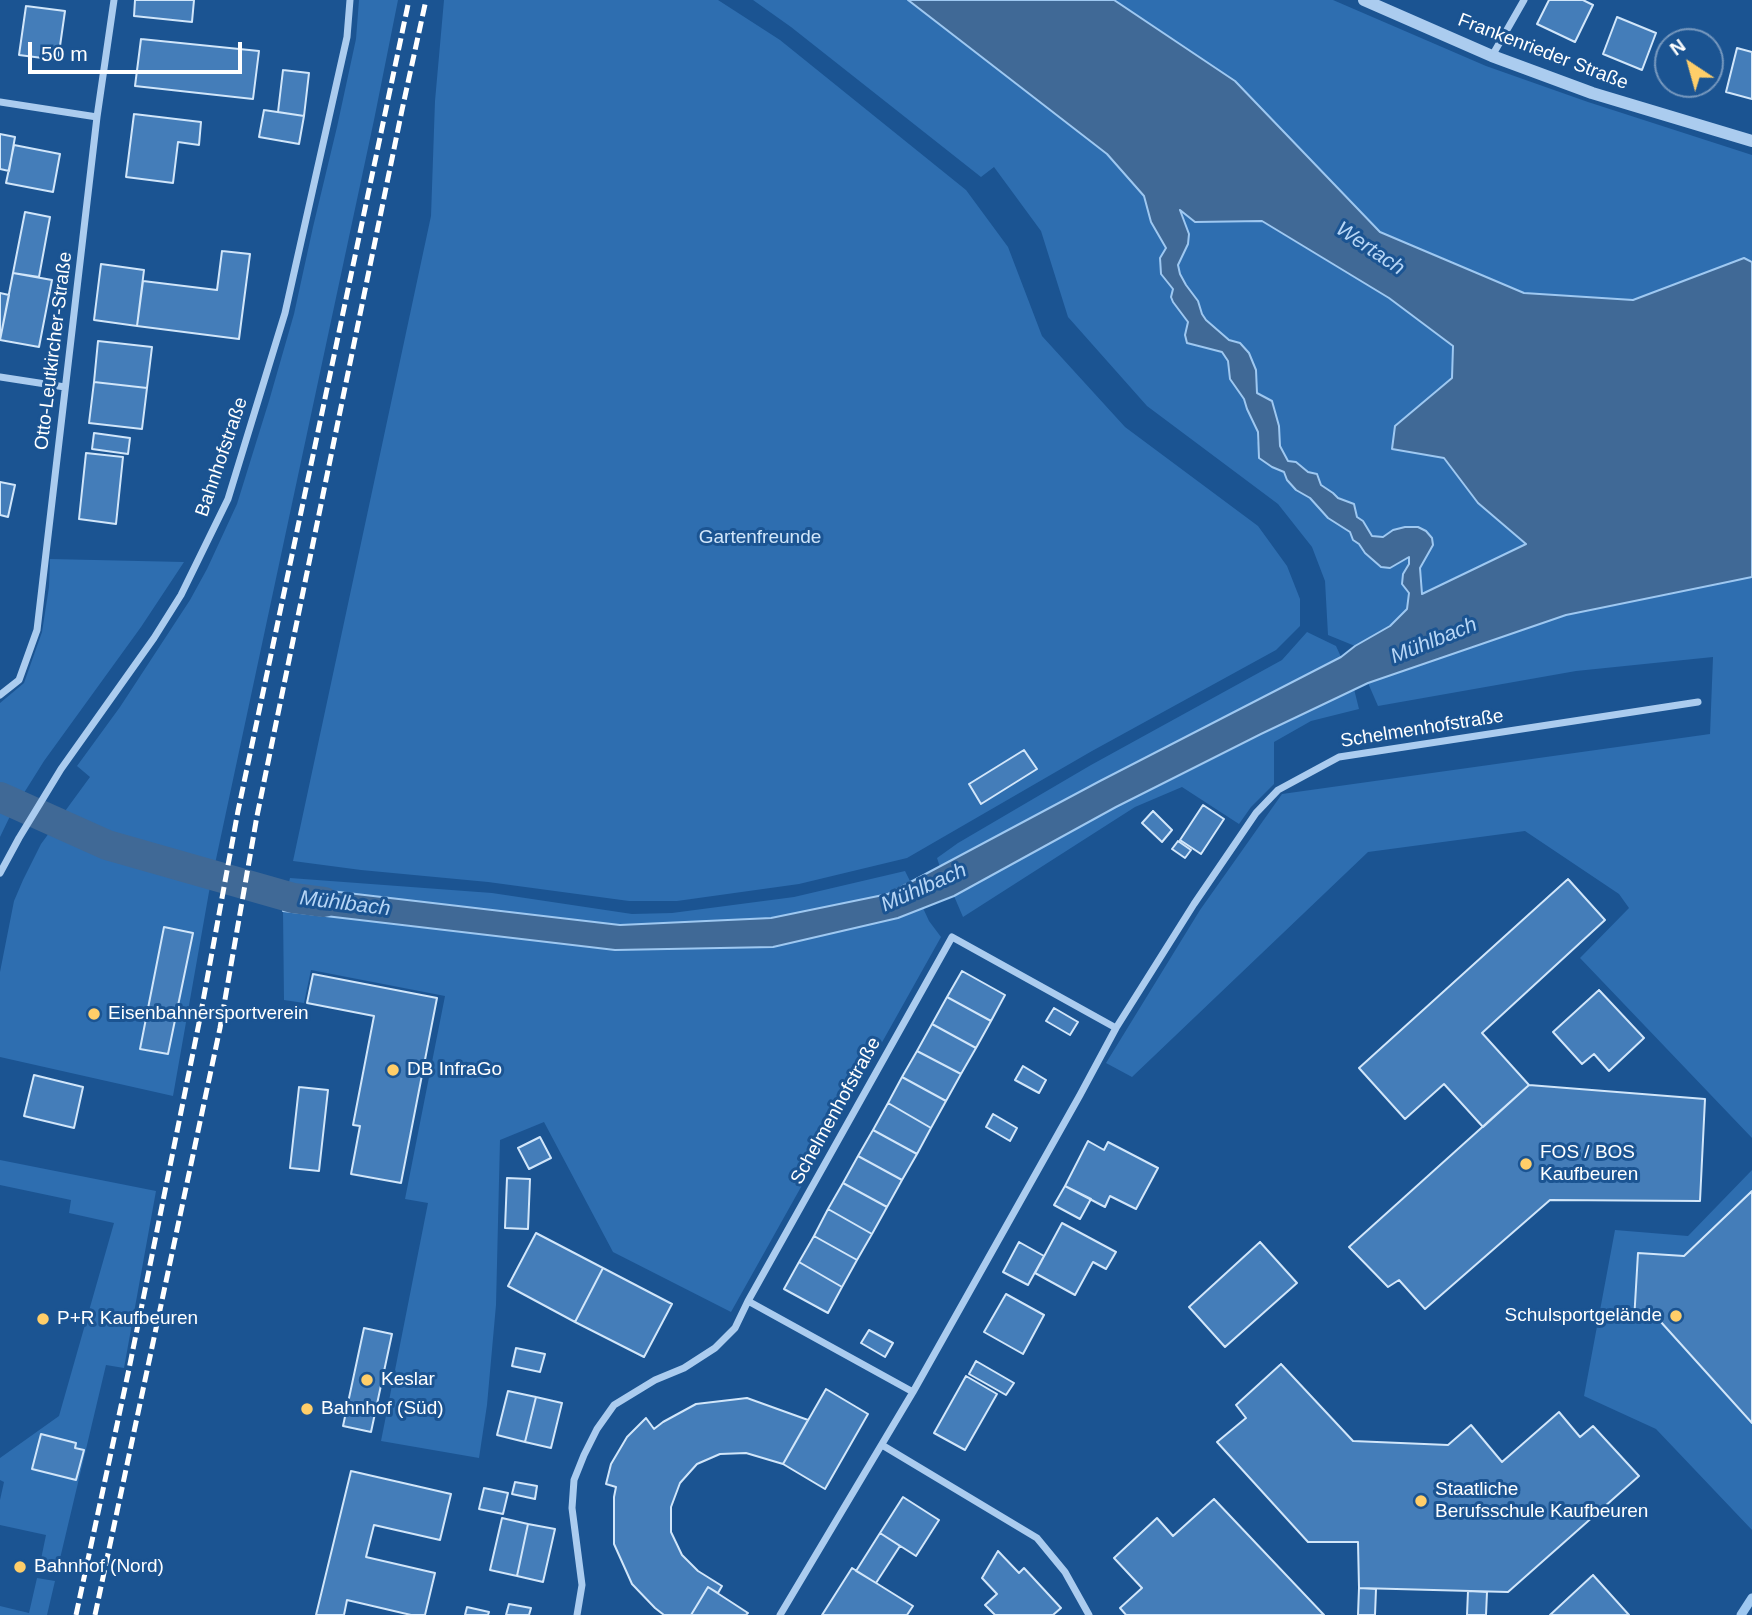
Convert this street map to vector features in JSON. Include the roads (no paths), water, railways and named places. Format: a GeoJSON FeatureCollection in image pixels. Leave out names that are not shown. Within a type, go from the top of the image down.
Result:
{"type":"FeatureCollection","features":[{"type":"Feature","properties":{"kind":"street","name":"Otto-Leutkircher-Straße"},"geometry":{"type":"LineString","coordinates":[[0,695],[19,680],[37,630],[97,117],[114,0]]}},
{"type":"Feature","properties":{"kind":"street","name":"Bahnhofstraße"},"geometry":{"type":"LineString","coordinates":[[0,873],[41,801],[181,595],[228,499],[285,313],[347,37],[350,0]]}},
{"type":"Feature","properties":{"kind":"street","name":"Frankenrieder Straße"},"geometry":{"type":"LineString","coordinates":[[1364,0],[1492,56],[1592,93],[1752,141]]}},
{"type":"Feature","properties":{"kind":"street"},"geometry":{"type":"LineString","coordinates":[[1492,56],[1524,0]]}},
{"type":"Feature","properties":{"kind":"street"},"geometry":{"type":"LineString","coordinates":[[0,102],[97,117]]}},
{"type":"Feature","properties":{"kind":"street"},"geometry":{"type":"LineString","coordinates":[[0,377],[65,387]]}},
{"type":"Feature","properties":{"kind":"street","name":"Schelmenhofstraße"},"geometry":{"type":"LineString","coordinates":[[780,1615],[913,1392],[1116,1028],[1209,882],[1256,813],[1278,790],[1339,757],[1698,702]]}},
{"type":"Feature","properties":{"kind":"street","name":"Schelmenhofstraße"},"geometry":{"type":"LineString","coordinates":[[748,1301],[952,937],[1116,1028]]}},
{"type":"Feature","properties":{"kind":"street"},"geometry":{"type":"LineString","coordinates":[[577,1615],[582,1585],[572,1508],[574,1479],[597,1429],[614,1405],[655,1380],[684,1368],[715,1348],[735,1328],[748,1301],[913,1392]]}},
{"type":"Feature","properties":{"kind":"street"},"geometry":{"type":"LineString","coordinates":[[882,1445],[1037,1538],[1065,1572],[1089,1615]]}},
{"type":"Feature","properties":{"kind":"water","name":"Wertach"},"geometry":{"type":"Polygon","coordinates":[[[908,0],[1114,0],[1235,81],[1380,232],[1524,293],[1633,300],[1744,258],[1752,262],[1752,577],[1566,615],[1368,683],[1116,807],[954,896],[898,918],[773,947],[615,950],[283,911],[288,886],[620,925],[771,918],[888,894],[1341,657],[1390,626],[1407,609],[1409,593],[1402,584],[1409,557],[1390,568],[1381,567],[1353,540],[1350,532],[1328,518],[1310,498],[1296,490],[1284,472],[1259,458],[1258,432],[1244,399],[1230,379],[1228,361],[1222,352],[1187,343],[1185,335],[1188,322],[1173,302],[1173,289],[1161,274],[1160,258],[1166,248],[1151,222],[1144,196],[1107,154],[908,0]],[[1180,210],[1189,234],[1188,244],[1178,265],[1180,274],[1198,301],[1206,320],[1229,340],[1240,343],[1249,353],[1256,370],[1257,393],[1272,401],[1279,426],[1280,446],[1288,461],[1296,462],[1308,472],[1317,474],[1321,485],[1338,498],[1354,504],[1357,517],[1363,521],[1372,536],[1383,537],[1393,530],[1405,527],[1418,527],[1426,531],[1432,538],[1433,545],[1420,568],[1422,594],[1526,544],[1478,503],[1444,458],[1392,449],[1395,426],[1452,378],[1453,346],[1389,298],[1262,221],[1195,222],[1180,210]]]}},
{"type":"Feature","properties":{"kind":"waterway","name":"Mühlbach"},"geometry":{"type":"LineString","coordinates":[[0,797],[107,845],[293,898],[324,902]]}},
{"type":"Feature","properties":{"kind":"waterway"},"geometry":{"type":"LineString","coordinates":[[1741,1615],[1752,1598]]}},
{"type":"Feature","properties":{"kind":"railway"},"geometry":{"type":"LineString","coordinates":[[76,1615],[199,1023],[238,811],[409,0]]}},
{"type":"Feature","properties":{"kind":"railway"},"geometry":{"type":"LineString","coordinates":[[95,1615],[220,1028],[257,816],[426,0]]}},
{"type":"Feature","properties":{"kind":"place","name":"Eisenbahnersportverein"},"geometry":{"type":"Point","coordinates":[94,1014]}},
{"type":"Feature","properties":{"kind":"place","name":"DB InfraGo"},"geometry":{"type":"Point","coordinates":[393,1070]}},
{"type":"Feature","properties":{"kind":"place","name":"FOS / BOS Kaufbeuren"},"geometry":{"type":"Point","coordinates":[1526,1164]}},
{"type":"Feature","properties":{"kind":"place","name":"Schulsportgelände"},"geometry":{"type":"Point","coordinates":[1676,1316]}},
{"type":"Feature","properties":{"kind":"place","name":"P+R Kaufbeuren"},"geometry":{"type":"Point","coordinates":[43,1319]}},
{"type":"Feature","properties":{"kind":"place","name":"Keslar"},"geometry":{"type":"Point","coordinates":[367,1380]}},
{"type":"Feature","properties":{"kind":"place","name":"Bahnhof (Süd)"},"geometry":{"type":"Point","coordinates":[307,1409]}},
{"type":"Feature","properties":{"kind":"place","name":"Staatliche Berufsschule Kaufbeuren"},"geometry":{"type":"Point","coordinates":[1421,1501]}},
{"type":"Feature","properties":{"kind":"place","name":"Bahnhof (Nord)"},"geometry":{"type":"Point","coordinates":[20,1567]}},
{"type":"Feature","properties":{"kind":"park label","name":"Gartenfreunde"},"geometry":{"type":"Point","coordinates":[760,538]}}]}
